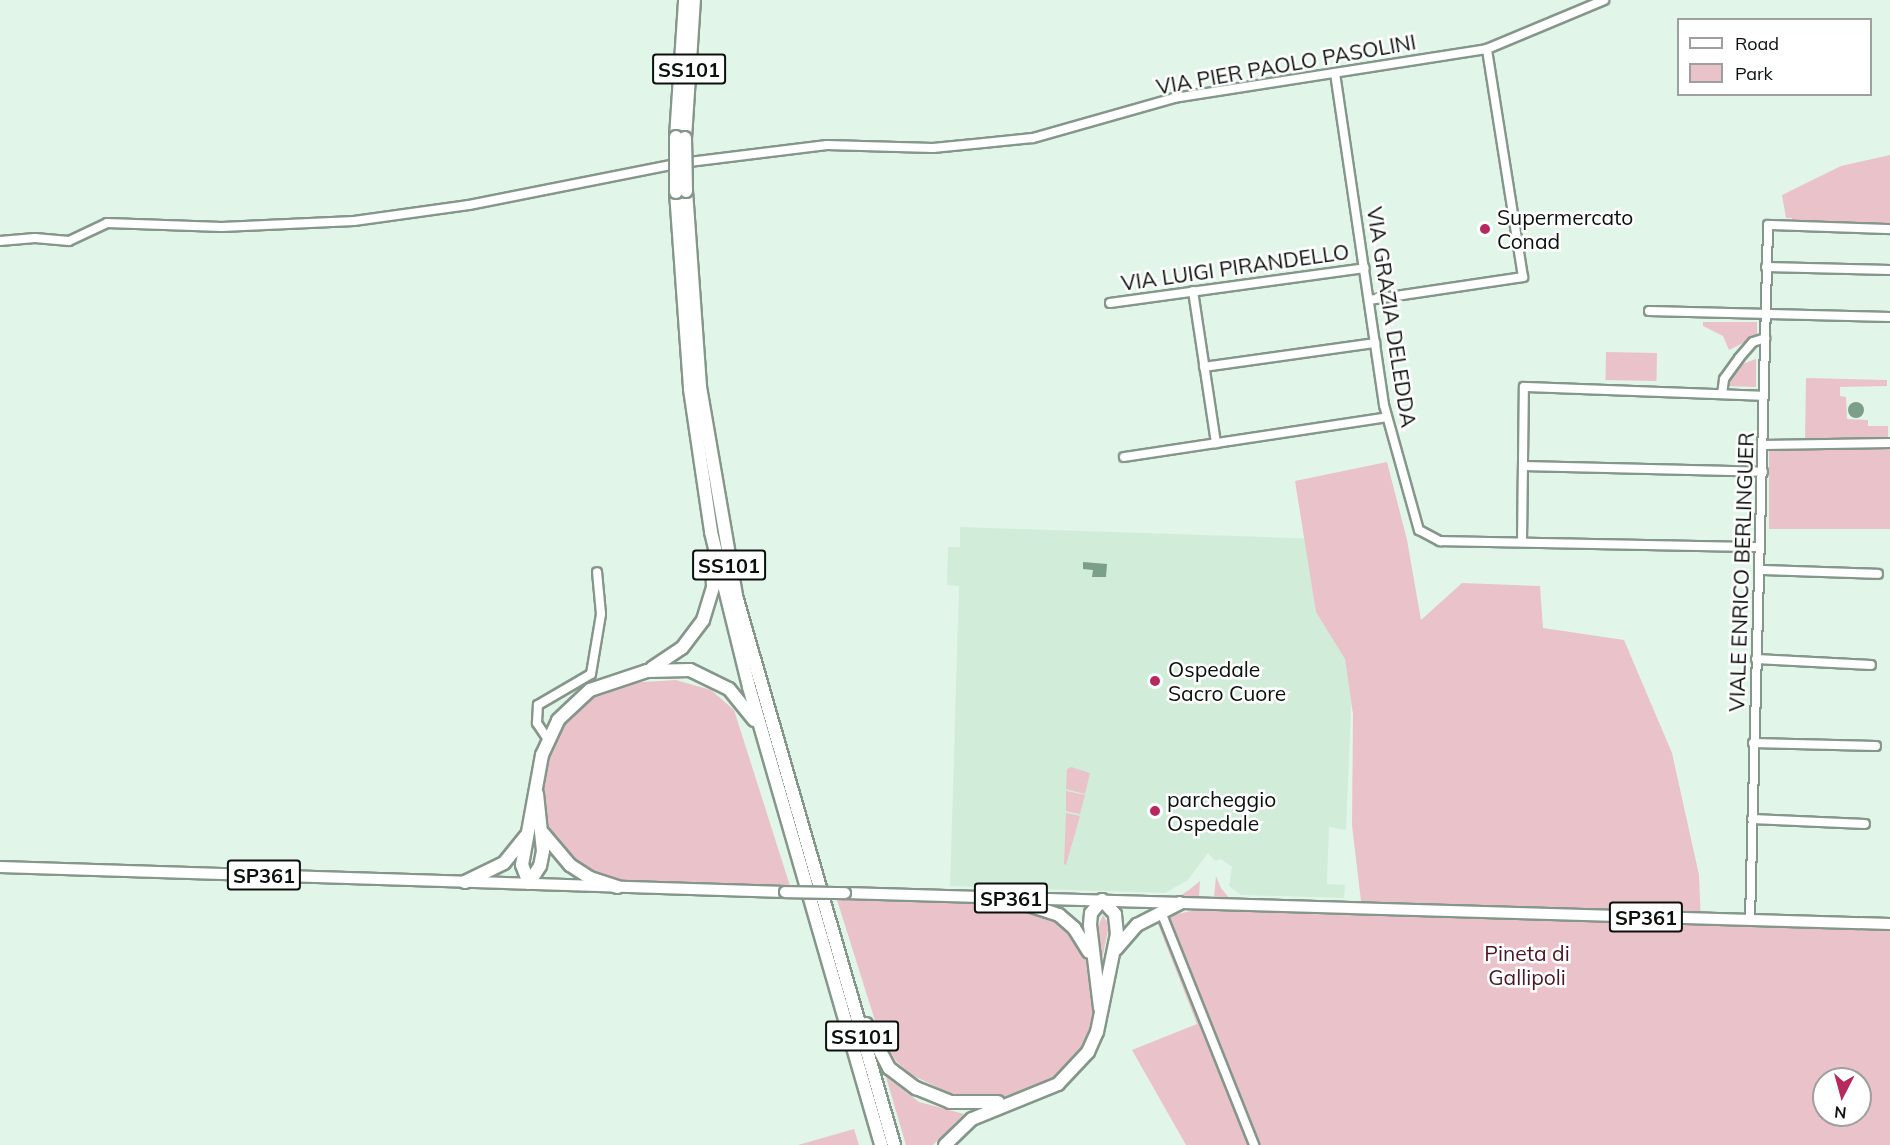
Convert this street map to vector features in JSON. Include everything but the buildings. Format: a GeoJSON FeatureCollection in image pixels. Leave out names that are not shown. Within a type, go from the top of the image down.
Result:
{"type":"FeatureCollection","features":[{"type":"Feature","properties":{"kind":"highway","name":"SS101"},"geometry":{"type":"LineString","coordinates":[[685,0],[680,138],[690,389],[711,532],[762,732],[881,1145]]}},
{"type":"Feature","properties":{"kind":"highway","name":"SS101"},"geometry":{"type":"LineString","coordinates":[[680,138],[694,0]]}},
{"type":"Feature","properties":{"kind":"highway","name":"SS101"},"geometry":{"type":"LineString","coordinates":[[681,191],[700,387],[736,596],[894,1145]]}},
{"type":"Feature","properties":{"kind":"highway"},"geometry":{"type":"LineString","coordinates":[[529,883],[522,865],[547,738],[558,720],[590,690],[647,671],[682,648],[703,620],[712,587],[711,532]]}},
{"type":"Feature","properties":{"kind":"highway"},"geometry":{"type":"LineString","coordinates":[[647,671],[690,669],[709,676],[729,689],[762,732]]}},
{"type":"Feature","properties":{"kind":"highway"},"geometry":{"type":"LineString","coordinates":[[529,883],[540,866],[543,833],[537,794]]}},
{"type":"Feature","properties":{"kind":"highway"},"geometry":{"type":"LineString","coordinates":[[543,833],[570,865],[590,878],[618,887]]}},
{"type":"Feature","properties":{"kind":"highway"},"geometry":{"type":"LineString","coordinates":[[465,882],[504,863],[527,835]]}},
{"type":"Feature","properties":{"kind":"highway"},"geometry":{"type":"LineString","coordinates":[[1007,898],[1059,915],[1084,942],[1096,971]]}},
{"type":"Feature","properties":{"kind":"highway"},"geometry":{"type":"LineString","coordinates":[[945,1145],[972,1119],[1046,1090],[1070,1075],[1088,1052],[1097,1032],[1117,918],[1102,900],[1090,919],[1100,1008]]}},
{"type":"Feature","properties":{"kind":"highway"},"geometry":{"type":"LineString","coordinates":[[1112,955],[1137,925],[1180,903]]}},
{"type":"Feature","properties":{"kind":"highway"},"geometry":{"type":"LineString","coordinates":[[831,927],[846,960],[873,1043],[901,1080],[931,1096],[965,1104],[992,1103],[1046,1090]]}},
{"type":"Feature","properties":{"kind":"main road","name":"SP361"},"geometry":{"type":"LineString","coordinates":[[0,867],[1890,924]]}},
{"type":"Feature","properties":{"kind":"street","name":"VIA PIER PAOLO PASOLINI"},"geometry":{"type":"LineString","coordinates":[[0,241],[35,238],[69,241],[107,223],[210,227],[354,221],[469,205],[681,163],[827,145],[933,148],[1033,138],[1174,98],[1488,49],[1604,0]]}},
{"type":"Feature","properties":{"kind":"street"},"geometry":{"type":"LineString","coordinates":[[1369,300],[1523,277],[1488,49]]}},
{"type":"Feature","properties":{"kind":"street","name":"VIA GRAZIA DELEDDA"},"geometry":{"type":"LineString","coordinates":[[1335,73],[1387,417],[1406,473],[1415,525],[1421,532],[1440,541],[1760,547]]}},
{"type":"Feature","properties":{"kind":"street","name":"VIALE ENRICO BERLINGUER"},"geometry":{"type":"LineString","coordinates":[[1750,920],[1768,225],[1890,229]]}},
{"type":"Feature","properties":{"kind":"street"},"geometry":{"type":"LineString","coordinates":[[1766,267],[1890,270]]}},
{"type":"Feature","properties":{"kind":"street","name":"VIA LUIGI PIRANDELLO"},"geometry":{"type":"LineString","coordinates":[[1110,303],[1365,268]]}},
{"type":"Feature","properties":{"kind":"street"},"geometry":{"type":"LineString","coordinates":[[1194,291],[1216,443]]}},
{"type":"Feature","properties":{"kind":"street"},"geometry":{"type":"LineString","coordinates":[[1649,311],[1890,317]]}},
{"type":"Feature","properties":{"kind":"street"},"geometry":{"type":"LineString","coordinates":[[1722,394],[1722,383],[1729,372],[1753,342],[1765,338]]}},
{"type":"Feature","properties":{"kind":"street"},"geometry":{"type":"LineString","coordinates":[[1204,367],[1375,343]]}},
{"type":"Feature","properties":{"kind":"street"},"geometry":{"type":"LineString","coordinates":[[1522,542],[1524,387],[1764,396]]}},
{"type":"Feature","properties":{"kind":"street"},"geometry":{"type":"LineString","coordinates":[[1124,457],[1387,417]]}},
{"type":"Feature","properties":{"kind":"street"},"geometry":{"type":"LineString","coordinates":[[1763,445],[1890,443]]}},
{"type":"Feature","properties":{"kind":"street"},"geometry":{"type":"LineString","coordinates":[[1523,466],[1763,472]]}},
{"type":"Feature","properties":{"kind":"street"},"geometry":{"type":"LineString","coordinates":[[1760,570],[1878,574]]}},
{"type":"Feature","properties":{"kind":"street"},"geometry":{"type":"LineString","coordinates":[[547,738],[537,723],[538,705],[591,674],[601,614],[597,572]]}},
{"type":"Feature","properties":{"kind":"street"},"geometry":{"type":"LineString","coordinates":[[1756,659],[1871,665]]}},
{"type":"Feature","properties":{"kind":"street"},"geometry":{"type":"LineString","coordinates":[[1753,743],[1876,746]]}},
{"type":"Feature","properties":{"kind":"street"},"geometry":{"type":"LineString","coordinates":[[1752,819],[1865,824]]}},
{"type":"Feature","properties":{"kind":"street"},"geometry":{"type":"LineString","coordinates":[[1161,912],[1254,1145]]}},
{"type":"Feature","properties":{"kind":"shaded area"},"geometry":{"type":"Polygon","coordinates":[[[1856,402],[1862,404],[1864,410],[1862,416],[1856,418],[1850,416],[1848,410],[1850,404],[1856,402]]]}},
{"type":"Feature","properties":{"kind":"shaded area","name":"Ospedale Sacro Cuore"},"geometry":{"type":"Polygon","coordinates":[[[960,527],[1358,540],[1346,830],[1329,827],[1327,884],[1345,885],[1344,898],[1241,895],[1229,886],[1232,867],[1221,859],[1215,861],[1208,853],[1188,880],[1165,893],[950,886],[959,586],[947,585],[948,547],[960,547],[960,527]]]}},
{"type":"Feature","properties":{"kind":"shaded area"},"geometry":{"type":"Polygon","coordinates":[[[1083,562],[1107,564],[1106,577],[1092,577],[1093,570],[1083,569],[1083,562]]]}},
{"type":"Feature","properties":{"kind":"green space"},"geometry":{"type":"Polygon","coordinates":[[[1890,155],[1890,226],[1792,222],[1792,218],[1786,218],[1782,195],[1841,166],[1890,155]]]}},
{"type":"Feature","properties":{"kind":"green space"},"geometry":{"type":"Polygon","coordinates":[[[1703,322],[1757,322],[1757,336],[1729,350],[1723,336],[1703,326],[1703,322]]]}},
{"type":"Feature","properties":{"kind":"green space"},"geometry":{"type":"Polygon","coordinates":[[[1606,352],[1657,353],[1657,381],[1606,380],[1606,352]]]}},
{"type":"Feature","properties":{"kind":"green space"},"geometry":{"type":"Polygon","coordinates":[[[1756,359],[1756,387],[1726,386],[1737,366],[1756,359]]]}},
{"type":"Feature","properties":{"kind":"green space"},"geometry":{"type":"Polygon","coordinates":[[[1806,378],[1887,380],[1887,386],[1840,387],[1840,396],[1846,397],[1847,419],[1868,420],[1868,426],[1888,426],[1888,438],[1805,440],[1806,378]]]}},
{"type":"Feature","properties":{"kind":"green space"},"geometry":{"type":"Polygon","coordinates":[[[1769,446],[1890,446],[1890,529],[1769,529],[1769,446]]]}},
{"type":"Feature","properties":{"kind":"green space","name":"Pineta di Gallipoli"},"geometry":{"type":"Polygon","coordinates":[[[1387,462],[1407,540],[1421,620],[1462,583],[1540,586],[1543,628],[1624,640],[1672,753],[1699,875],[1701,925],[1890,930],[1890,1145],[1186,1145],[1132,1050],[1197,1024],[1156,919],[1195,910],[1338,915],[1361,901],[1352,825],[1353,714],[1345,659],[1316,612],[1295,481],[1387,462]]]}},
{"type":"Feature","properties":{"kind":"green space"},"geometry":{"type":"Polygon","coordinates":[[[676,680],[711,690],[734,710],[790,886],[618,882],[590,874],[554,844],[543,811],[544,775],[553,738],[566,720],[602,690],[628,683],[676,680]]]}},
{"type":"Feature","properties":{"kind":"green space"},"geometry":{"type":"Polygon","coordinates":[[[1071,767],[1090,773],[1085,794],[1066,789],[1067,769],[1071,767]]]}},
{"type":"Feature","properties":{"kind":"green space"},"geometry":{"type":"Polygon","coordinates":[[[1066,791],[1085,795],[1080,814],[1066,811],[1066,791]]]}},
{"type":"Feature","properties":{"kind":"green space"},"geometry":{"type":"Polygon","coordinates":[[[1066,813],[1080,816],[1066,865],[1064,864],[1066,813]]]}},
{"type":"Feature","properties":{"kind":"green space"},"geometry":{"type":"Polygon","coordinates":[[[1216,876],[1221,888],[1229,898],[1214,898],[1216,876]]]}},
{"type":"Feature","properties":{"kind":"green space"},"geometry":{"type":"Polygon","coordinates":[[[1200,881],[1199,897],[1178,897],[1189,890],[1200,881]]]}},
{"type":"Feature","properties":{"kind":"green space"},"geometry":{"type":"Polygon","coordinates":[[[837,900],[1008,904],[1048,913],[1064,925],[1090,962],[1095,1010],[1081,1053],[1068,1069],[1050,1082],[993,1100],[949,1093],[912,1075],[896,1061],[878,1030],[837,900]]]}},
{"type":"Feature","properties":{"kind":"green space"},"geometry":{"type":"Polygon","coordinates":[[[1103,915],[1109,925],[1102,960],[1098,927],[1103,915]]]}},
{"type":"Feature","properties":{"kind":"green space"},"geometry":{"type":"Polygon","coordinates":[[[886,1077],[919,1102],[964,1114],[933,1145],[906,1145],[886,1077]]]}},
{"type":"Feature","properties":{"kind":"green space"},"geometry":{"type":"Polygon","coordinates":[[[854,1129],[859,1145],[798,1145],[854,1129]]]}},
{"type":"Feature","properties":{"kind":"place","name":"Supermercato Conad"},"geometry":{"type":"Point","coordinates":[1485,229]}},
{"type":"Feature","properties":{"kind":"place","name":"Ospedale Sacro Cuore"},"geometry":{"type":"Point","coordinates":[1155,681]}},
{"type":"Feature","properties":{"kind":"place","name":"parcheggio Ospedale"},"geometry":{"type":"Point","coordinates":[1155,811]}}]}
